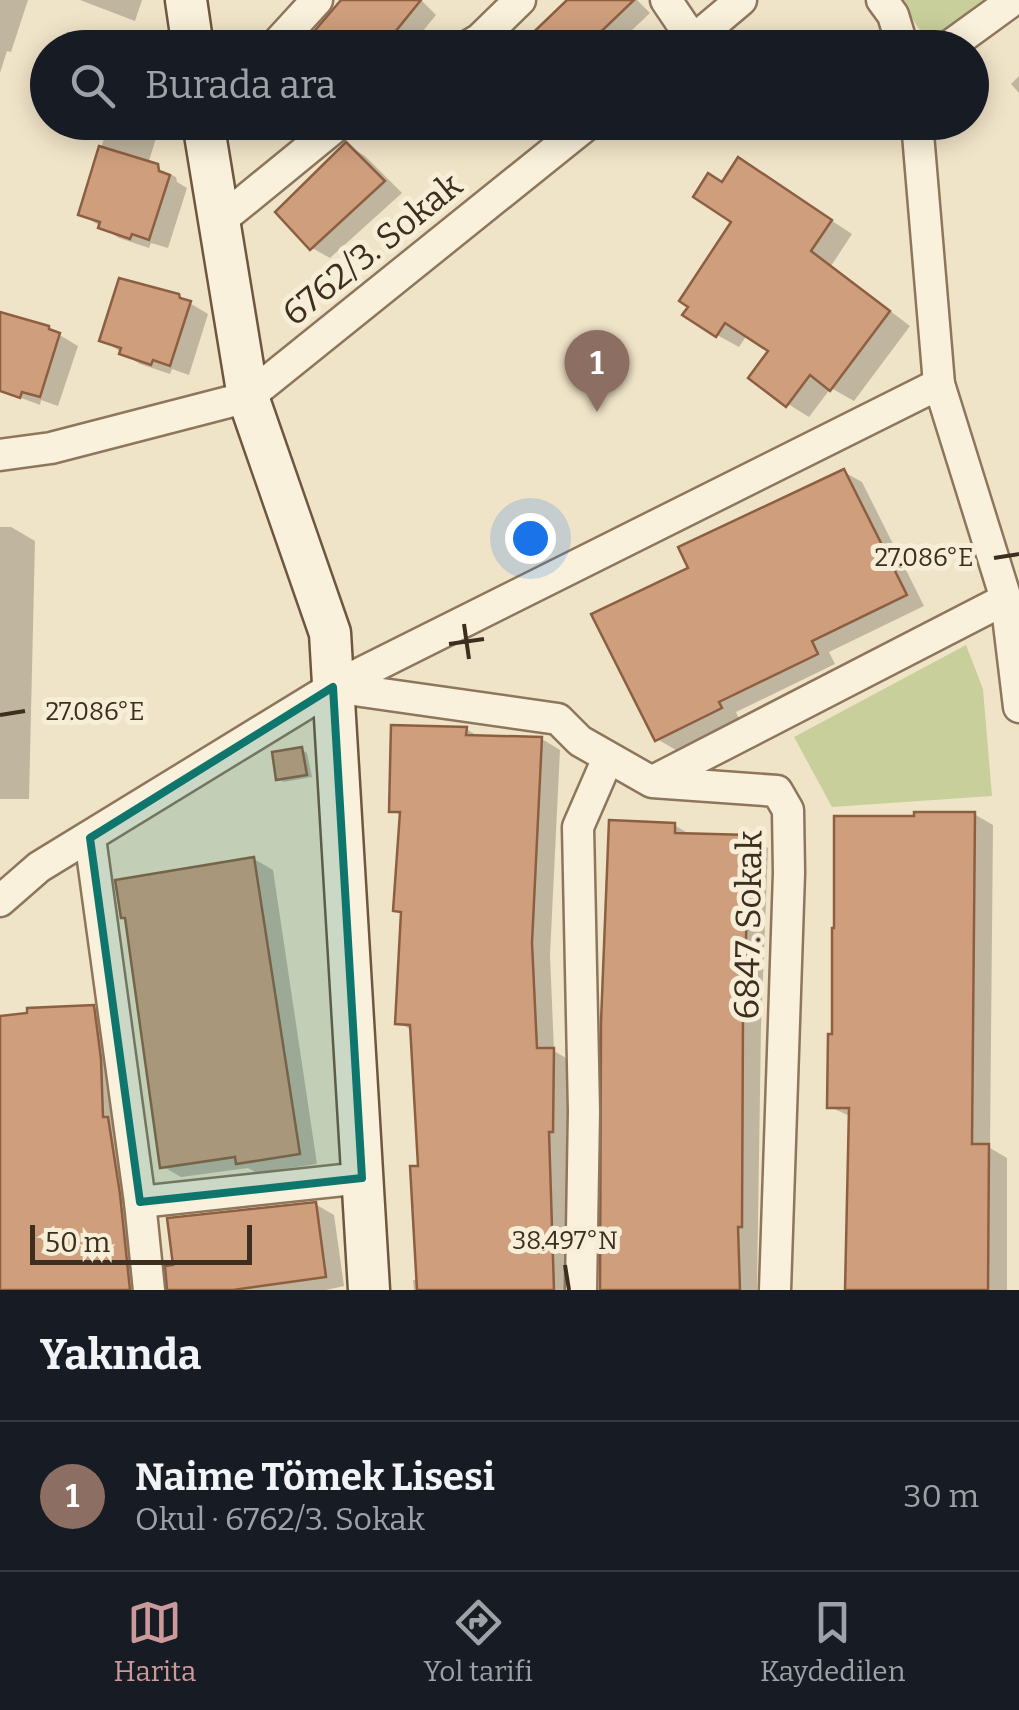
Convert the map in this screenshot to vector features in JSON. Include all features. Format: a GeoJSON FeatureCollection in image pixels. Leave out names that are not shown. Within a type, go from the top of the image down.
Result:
{"type":"FeatureCollection","features":[{"type":"Feature","properties":{"kind":"street"},"geometry":{"type":"LineString","coordinates":[[186,0],[190,30]]}},
{"type":"Feature","properties":{"kind":"street"},"geometry":{"type":"LineString","coordinates":[[290,30],[317,0]]}},
{"type":"Feature","properties":{"kind":"street"},"geometry":{"type":"LineString","coordinates":[[489,30],[520,0]]}},
{"type":"Feature","properties":{"kind":"street"},"geometry":{"type":"LineString","coordinates":[[666,0],[681,30]]}},
{"type":"Feature","properties":{"kind":"street"},"geometry":{"type":"LineString","coordinates":[[705,30],[740,0]]}},
{"type":"Feature","properties":{"kind":"street"},"geometry":{"type":"LineString","coordinates":[[882,0],[897,30]]}},
{"type":"Feature","properties":{"kind":"street"},"geometry":{"type":"LineString","coordinates":[[972,30],[1013,0]]}},
{"type":"Feature","properties":{"kind":"street"},"geometry":{"type":"LineString","coordinates":[[207,140],[248,396],[330,633],[369,1290]]}},
{"type":"Feature","properties":{"kind":"street"},"geometry":{"type":"LineString","coordinates":[[221,220],[319,140]]}},
{"type":"Feature","properties":{"kind":"street","name":"6762/3. Sokak"},"geometry":{"type":"LineString","coordinates":[[248,396],[568,140]]}},
{"type":"Feature","properties":{"kind":"street"},"geometry":{"type":"LineString","coordinates":[[919,140],[939,384],[1006,599],[1019,707]]}},
{"type":"Feature","properties":{"kind":"street"},"geometry":{"type":"LineString","coordinates":[[0,901],[39,867],[333,687],[939,384]]}},
{"type":"Feature","properties":{"kind":"street"},"geometry":{"type":"LineString","coordinates":[[0,456],[51,448],[248,396]]}},
{"type":"Feature","properties":{"kind":"street"},"geometry":{"type":"LineString","coordinates":[[652,782],[1006,599]]}},
{"type":"Feature","properties":{"kind":"street","name":"6847. Sokak"},"geometry":{"type":"LineString","coordinates":[[333,687],[558,719],[580,741],[652,782],[777,791],[788,810],[775,1290]]}},
{"type":"Feature","properties":{"kind":"street"},"geometry":{"type":"LineString","coordinates":[[581,1290],[584,1111],[578,827],[608,758]]}},
{"type":"Feature","properties":{"kind":"street"},"geometry":{"type":"LineString","coordinates":[[90,838],[140,1202],[148,1290]]}},
{"type":"Feature","properties":{"kind":"street"},"geometry":{"type":"LineString","coordinates":[[140,1202],[362,1178]]}},
{"type":"Feature","properties":{"kind":"highlighted area"},"geometry":{"type":"Polygon","coordinates":[[[333,687],[352,980],[362,1178],[140,1202],[90,838],[333,687]]]}},
{"type":"Feature","properties":{"kind":"green space"},"geometry":{"type":"Polygon","coordinates":[[[900,0],[983,0],[944,30],[920,30],[900,0]]]}},
{"type":"Feature","properties":{"kind":"green space"},"geometry":{"type":"Polygon","coordinates":[[[966,645],[983,689],[992,796],[832,807],[794,737],[966,645]]]}},
{"type":"Feature","properties":{"kind":"building"},"geometry":{"type":"Polygon","coordinates":[[[341,0],[421,0],[397,30],[315,30],[341,0]]]}},
{"type":"Feature","properties":{"kind":"building"},"geometry":{"type":"Polygon","coordinates":[[[567,0],[634,0],[603,30],[536,30],[567,0]]]}},
{"type":"Feature","properties":{"kind":"building"},"geometry":{"type":"Polygon","coordinates":[[[346,142],[385,181],[310,250],[275,212],[346,142]]]}},
{"type":"Feature","properties":{"kind":"building"},"geometry":{"type":"Polygon","coordinates":[[[99,146],[158,164],[159,171],[170,175],[149,240],[132,234],[130,239],[98,228],[100,222],[78,215],[99,146]]]}},
{"type":"Feature","properties":{"kind":"building"},"geometry":{"type":"Polygon","coordinates":[[[738,157],[832,220],[811,251],[890,311],[830,391],[810,375],[786,407],[748,378],[768,351],[725,323],[716,337],[682,315],[688,307],[679,301],[731,222],[693,197],[708,173],[722,182],[738,157]]]}},
{"type":"Feature","properties":{"kind":"building"},"geometry":{"type":"Polygon","coordinates":[[[119,278],[179,294],[191,301],[170,366],[153,360],[151,365],[119,354],[121,348],[99,341],[119,278]]]}},
{"type":"Feature","properties":{"kind":"building"},"geometry":{"type":"Polygon","coordinates":[[[0,312],[60,333],[40,397],[22,392],[20,398],[0,391],[0,312]]]}},
{"type":"Feature","properties":{"kind":"building"},"geometry":{"type":"Polygon","coordinates":[[[844,469],[907,595],[812,641],[818,654],[719,702],[722,708],[655,741],[591,614],[688,568],[678,547],[844,469]]]}},
{"type":"Feature","properties":{"kind":"building"},"geometry":{"type":"Polygon","coordinates":[[[391,725],[467,727],[466,735],[542,737],[532,943],[537,1048],[554,1048],[553,1132],[549,1132],[554,1290],[417,1290],[410,1166],[418,1166],[410,1025],[395,1024],[401,912],[393,911],[400,812],[389,812],[391,725]]]}},
{"type":"Feature","properties":{"kind":"building"},"geometry":{"type":"Polygon","coordinates":[[[302,747],[307,775],[276,780],[272,752],[302,747]]]}},
{"type":"Feature","properties":{"kind":"building"},"geometry":{"type":"Polygon","coordinates":[[[914,812],[975,812],[972,1144],[989,1144],[988,1290],[845,1290],[849,1108],[827,1108],[828,1034],[832,1034],[834,816],[914,816],[914,812]]]}},
{"type":"Feature","properties":{"kind":"building"},"geometry":{"type":"Polygon","coordinates":[[[609,820],[675,823],[675,833],[750,835],[743,1015],[742,1227],[738,1227],[740,1290],[600,1290],[601,1022],[609,820]]]}},
{"type":"Feature","properties":{"kind":"building"},"geometry":{"type":"Polygon","coordinates":[[[254,857],[300,1154],[236,1164],[235,1157],[160,1168],[125,918],[121,918],[115,880],[254,857]]]}},
{"type":"Feature","properties":{"kind":"building"},"geometry":{"type":"Polygon","coordinates":[[[94,1005],[103,1117],[108,1117],[130,1290],[0,1290],[0,1016],[27,1013],[27,1008],[94,1005]]]}},
{"type":"Feature","properties":{"kind":"building"},"geometry":{"type":"Polygon","coordinates":[[[316,1202],[326,1277],[233,1290],[167,1290],[165,1266],[173,1265],[167,1218],[316,1202]]]}},
{"type":"Feature","properties":{"kind":"place","name":"Naime Tömek Lisesi"},"geometry":{"type":"Point","coordinates":[597,412]}}]}
